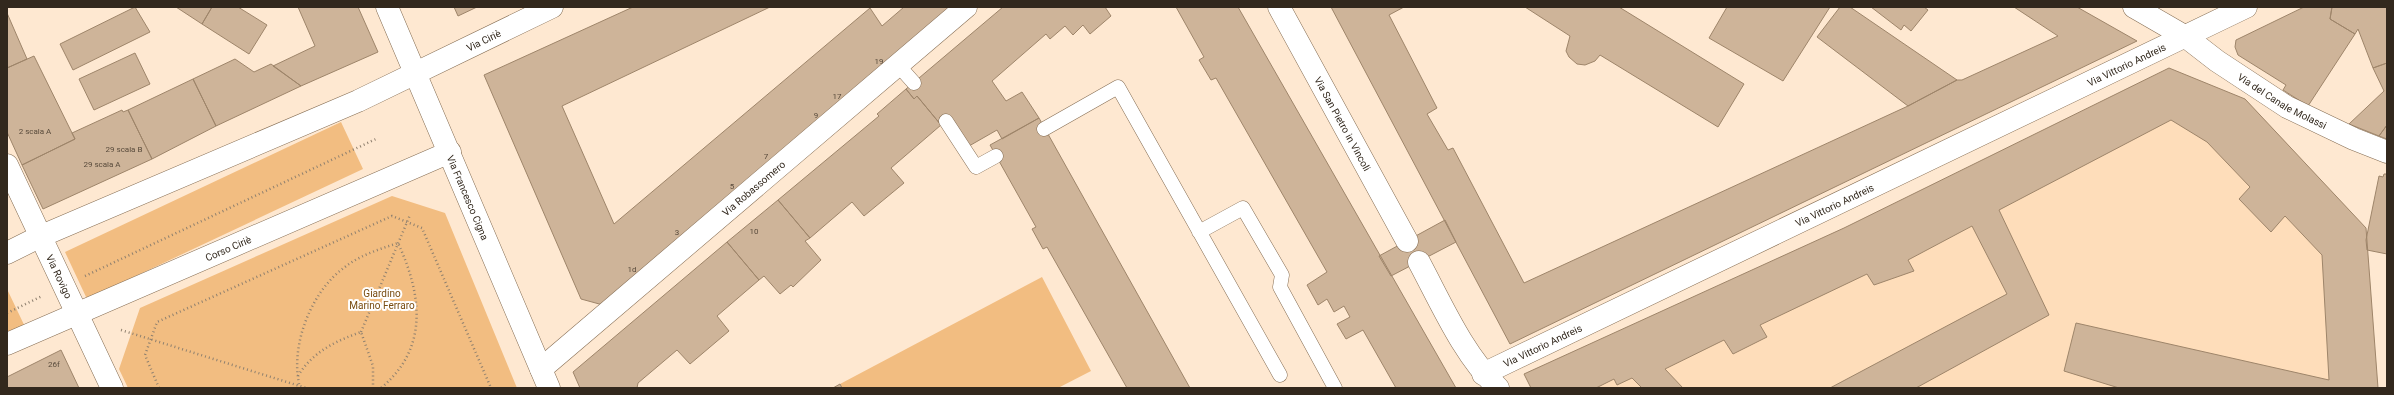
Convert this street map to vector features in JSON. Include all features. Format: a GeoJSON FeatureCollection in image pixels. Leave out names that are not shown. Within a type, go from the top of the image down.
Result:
{"type":"FeatureCollection","features":[{"type":"Feature","properties":{"kind":"street","name":"Via Francesco Cigna"},"geometry":{"type":"LineString","coordinates":[[387,7],[450,152],[545,379]]}},
{"type":"Feature","properties":{"kind":"street","name":"Via Ciriè"},"geometry":{"type":"LineString","coordinates":[[416,74],[552,7]]}},
{"type":"Feature","properties":{"kind":"street","name":"Via Robassomero"},"geometry":{"type":"LineString","coordinates":[[545,379],[898,65],[966,7]]}},
{"type":"Feature","properties":{"kind":"street","name":"Via San Pietro in Vincoli"},"geometry":{"type":"LineString","coordinates":[[1279,7],[1407,241]]}},
{"type":"Feature","properties":{"kind":"street"},"geometry":{"type":"LineString","coordinates":[[2134,7],[2186,37]]}},
{"type":"Feature","properties":{"kind":"street","name":"Via Vittorio Andreis"},"geometry":{"type":"LineString","coordinates":[[1491,381],[2246,7]]}},
{"type":"Feature","properties":{"kind":"street","name":"Via del Canale Molassi"},"geometry":{"type":"LineString","coordinates":[[2186,37],[2287,107],[2354,139],[2387,152]]}},
{"type":"Feature","properties":{"kind":"street"},"geometry":{"type":"LineString","coordinates":[[7,253],[39,236],[358,101],[416,74]]}},
{"type":"Feature","properties":{"kind":"street","name":"Corso Ciriè"},"geometry":{"type":"LineString","coordinates":[[7,344],[450,152]]}},
{"type":"Feature","properties":{"kind":"street","name":"Via Rovigo"},"geometry":{"type":"LineString","coordinates":[[7,165],[39,236],[112,388]]}},
{"type":"Feature","properties":{"kind":"street"},"geometry":{"type":"LineString","coordinates":[[1419,262],[1465,346],[1491,381]]}},
{"type":"Feature","properties":{"kind":"lane"},"geometry":{"type":"LineString","coordinates":[[898,65],[914,83]]}},
{"type":"Feature","properties":{"kind":"lane"},"geometry":{"type":"LineString","coordinates":[[1044,129],[1118,87],[1280,375]]}},
{"type":"Feature","properties":{"kind":"lane"},"geometry":{"type":"LineString","coordinates":[[946,121],[976,167],[996,156]]}},
{"type":"Feature","properties":{"kind":"lane"},"geometry":{"type":"LineString","coordinates":[[1199,232],[1244,208],[1282,275],[1280,287],[1335,388]]}},
{"type":"Feature","properties":{"kind":"path"},"geometry":{"type":"LineString","coordinates":[[7,313],[376,139]]}},
{"type":"Feature","properties":{"kind":"path"},"geometry":{"type":"LineString","coordinates":[[373,388],[373,366],[361,332],[410,215]]}},
{"type":"Feature","properties":{"kind":"path"},"geometry":{"type":"LineString","coordinates":[[159,388],[145,356],[157,322],[392,216],[422,228],[492,388]]}},
{"type":"Feature","properties":{"kind":"path"},"geometry":{"type":"LineString","coordinates":[[300,387],[298,376],[299,353],[303,328],[314,304],[330,281],[345,267],[364,256],[398,244]]}},
{"type":"Feature","properties":{"kind":"path"},"geometry":{"type":"LineString","coordinates":[[381,388],[401,368],[411,351],[416,326],[416,302],[412,280],[398,244]]}},
{"type":"Feature","properties":{"kind":"path"},"geometry":{"type":"LineString","coordinates":[[121,330],[306,388]]}},
{"type":"Feature","properties":{"kind":"path"},"geometry":{"type":"LineString","coordinates":[[298,376],[304,366],[328,346],[361,332]]}},
{"type":"Feature","properties":{"kind":"shaded area"},"geometry":{"type":"Polygon","coordinates":[[[2169,68],[2245,99],[2366,228],[2378,388],[1531,388],[1524,374],[1844,228],[2169,68]]]}},
{"type":"Feature","properties":{"kind":"green space"},"geometry":{"type":"Polygon","coordinates":[[[341,122],[363,169],[87,299],[65,252],[341,122]]]}},
{"type":"Feature","properties":{"kind":"green space","name":"Giardino Marino Ferraro"},"geometry":{"type":"Polygon","coordinates":[[[392,196],[445,213],[517,388],[128,388],[119,369],[140,308],[392,196]]]}},
{"type":"Feature","properties":{"kind":"green space"},"geometry":{"type":"Polygon","coordinates":[[[1042,277],[1091,371],[1058,388],[842,388],[840,384],[1042,277]]]}},
{"type":"Feature","properties":{"kind":"green space"},"geometry":{"type":"Polygon","coordinates":[[[7,289],[27,331],[7,340],[7,289]]]}},
{"type":"Feature","properties":{"kind":"building"},"geometry":{"type":"Polygon","coordinates":[[[135,7],[150,32],[73,70],[60,44],[135,7]]]}},
{"type":"Feature","properties":{"kind":"building"},"geometry":{"type":"Polygon","coordinates":[[[176,7],[212,7],[202,24],[176,7]]]}},
{"type":"Feature","properties":{"kind":"building"},"geometry":{"type":"Polygon","coordinates":[[[212,7],[238,7],[267,25],[249,54],[202,24],[212,7]]]}},
{"type":"Feature","properties":{"kind":"building"},"geometry":{"type":"Polygon","coordinates":[[[298,7],[358,7],[378,52],[301,86],[273,66],[315,46],[298,7]]]}},
{"type":"Feature","properties":{"kind":"building"},"geometry":{"type":"Polygon","coordinates":[[[454,7],[477,7],[458,16],[454,7]]]}},
{"type":"Feature","properties":{"kind":"building"},"geometry":{"type":"Polygon","coordinates":[[[633,7],[770,7],[562,106],[614,224],[870,8],[882,26],[904,7],[959,7],[603,305],[581,299],[484,75],[633,7]]]}},
{"type":"Feature","properties":{"kind":"building"},"geometry":{"type":"Polygon","coordinates":[[[1003,7],[1105,7],[1111,16],[1090,34],[1083,25],[1073,35],[1065,26],[1050,39],[1046,34],[992,81],[1006,101],[1022,92],[1039,118],[1002,139],[997,130],[969,146],[941,125],[917,96],[914,99],[906,89],[1003,7]]]}},
{"type":"Feature","properties":{"kind":"building"},"geometry":{"type":"Polygon","coordinates":[[[1176,7],[1238,7],[1456,388],[1396,388],[1363,330],[1346,339],[1337,324],[1350,317],[1344,306],[1334,312],[1327,299],[1318,305],[1307,285],[1327,272],[1216,78],[1211,80],[1199,60],[1204,57],[1176,7]]]}},
{"type":"Feature","properties":{"kind":"building"},"geometry":{"type":"Polygon","coordinates":[[[1331,7],[1404,7],[1389,15],[1437,108],[1427,114],[1448,150],[1453,148],[1524,283],[1908,106],[1957,80],[1962,80],[2058,36],[2014,7],[2077,7],[2137,41],[1510,344],[1331,7]]]}},
{"type":"Feature","properties":{"kind":"building"},"geometry":{"type":"Polygon","coordinates":[[[1525,7],[1619,7],[1744,84],[1718,127],[1600,55],[1595,61],[1585,65],[1577,64],[1569,57],[1566,51],[1570,36],[1525,7]]]}},
{"type":"Feature","properties":{"kind":"building"},"geometry":{"type":"Polygon","coordinates":[[[1727,7],[1830,7],[1783,81],[1709,38],[1727,7]]]}},
{"type":"Feature","properties":{"kind":"building"},"geometry":{"type":"Polygon","coordinates":[[[1840,7],[1850,7],[1957,80],[1908,106],[1817,37],[1840,7]]]}},
{"type":"Feature","properties":{"kind":"building"},"geometry":{"type":"Polygon","coordinates":[[[1871,7],[1924,7],[1928,10],[1911,31],[1904,25],[1901,30],[1871,7]]]}},
{"type":"Feature","properties":{"kind":"building"},"geometry":{"type":"Polygon","coordinates":[[[2304,7],[2332,7],[2330,19],[2355,34],[2308,106],[2283,90],[2286,85],[2238,55],[2235,47],[2236,40],[2304,7]]]}},
{"type":"Feature","properties":{"kind":"building"},"geometry":{"type":"Polygon","coordinates":[[[2332,7],[2387,7],[2387,63],[2373,68],[2358,29],[2355,34],[2330,19],[2332,7]]]}},
{"type":"Feature","properties":{"kind":"building"},"geometry":{"type":"Polygon","coordinates":[[[7,13],[27,59],[7,68],[7,13]]]}},
{"type":"Feature","properties":{"kind":"building"},"geometry":{"type":"Polygon","coordinates":[[[135,53],[150,84],[94,110],[79,79],[135,53]]]}},
{"type":"Feature","properties":{"kind":"building"},"geometry":{"type":"Polygon","coordinates":[[[34,56],[75,139],[22,165],[7,132],[7,68],[34,56]]]}},
{"type":"Feature","properties":{"kind":"building"},"geometry":{"type":"Polygon","coordinates":[[[235,59],[254,72],[271,64],[301,86],[216,126],[193,79],[235,59]]]}},
{"type":"Feature","properties":{"kind":"building"},"geometry":{"type":"Polygon","coordinates":[[[2387,63],[2387,125],[2379,136],[2349,124],[2384,91],[2373,68],[2387,63]]]}},
{"type":"Feature","properties":{"kind":"building"},"geometry":{"type":"Polygon","coordinates":[[[2169,68],[2245,99],[2366,228],[2378,388],[2119,388],[2064,371],[2076,323],[2329,380],[2322,255],[2285,216],[2271,232],[2239,199],[2250,187],[2207,142],[2171,120],[1999,210],[2049,315],[1916,388],[1830,388],[2007,294],[1972,226],[1908,260],[1914,271],[1874,285],[1867,274],[1760,325],[1767,337],[1733,354],[1724,340],[1665,369],[1683,388],[1642,388],[1632,378],[1617,385],[1614,379],[1596,388],[1531,388],[1524,374],[1844,228],[2169,68]]]}},
{"type":"Feature","properties":{"kind":"building"},"geometry":{"type":"Polygon","coordinates":[[[193,79],[216,126],[152,159],[128,110],[193,79]]]}},
{"type":"Feature","properties":{"kind":"building"},"geometry":{"type":"Polygon","coordinates":[[[906,89],[914,99],[917,96],[941,125],[891,168],[904,183],[864,216],[852,202],[810,238],[778,200],[879,116],[877,114],[906,89]]]}},
{"type":"Feature","properties":{"kind":"building"},"geometry":{"type":"Polygon","coordinates":[[[122,110],[123,112],[128,110],[152,159],[43,209],[22,165],[75,139],[72,133],[122,110]]]}},
{"type":"Feature","properties":{"kind":"building"},"geometry":{"type":"Polygon","coordinates":[[[1039,118],[1190,388],[1127,388],[1047,247],[1043,249],[1032,229],[1036,227],[990,145],[1039,118]]]}},
{"type":"Feature","properties":{"kind":"building"},"geometry":{"type":"Polygon","coordinates":[[[2387,125],[2387,139],[2379,136],[2387,125]]]}},
{"type":"Feature","properties":{"kind":"building"},"geometry":{"type":"Polygon","coordinates":[[[2384,174],[2387,174],[2387,254],[2367,250],[2366,240],[2379,176],[2383,177],[2384,174]]]}},
{"type":"Feature","properties":{"kind":"building"},"geometry":{"type":"Polygon","coordinates":[[[778,200],[810,238],[805,241],[821,260],[793,287],[791,285],[780,294],[764,276],[759,280],[727,242],[778,200]]]}},
{"type":"Feature","properties":{"kind":"building"},"geometry":{"type":"Polygon","coordinates":[[[1445,220],[1456,242],[1391,276],[1379,256],[1445,220]]]}},
{"type":"Feature","properties":{"kind":"building"},"geometry":{"type":"Polygon","coordinates":[[[727,242],[759,280],[717,316],[729,331],[690,364],[677,350],[638,383],[637,388],[580,388],[573,372],[727,242]]]}},
{"type":"Feature","properties":{"kind":"building"},"geometry":{"type":"Polygon","coordinates":[[[61,350],[79,388],[7,388],[7,377],[61,350]]]}},
{"type":"Feature","properties":{"kind":"building"},"geometry":{"type":"Polygon","coordinates":[[[840,384],[842,388],[833,388],[840,384]]]}}]}
